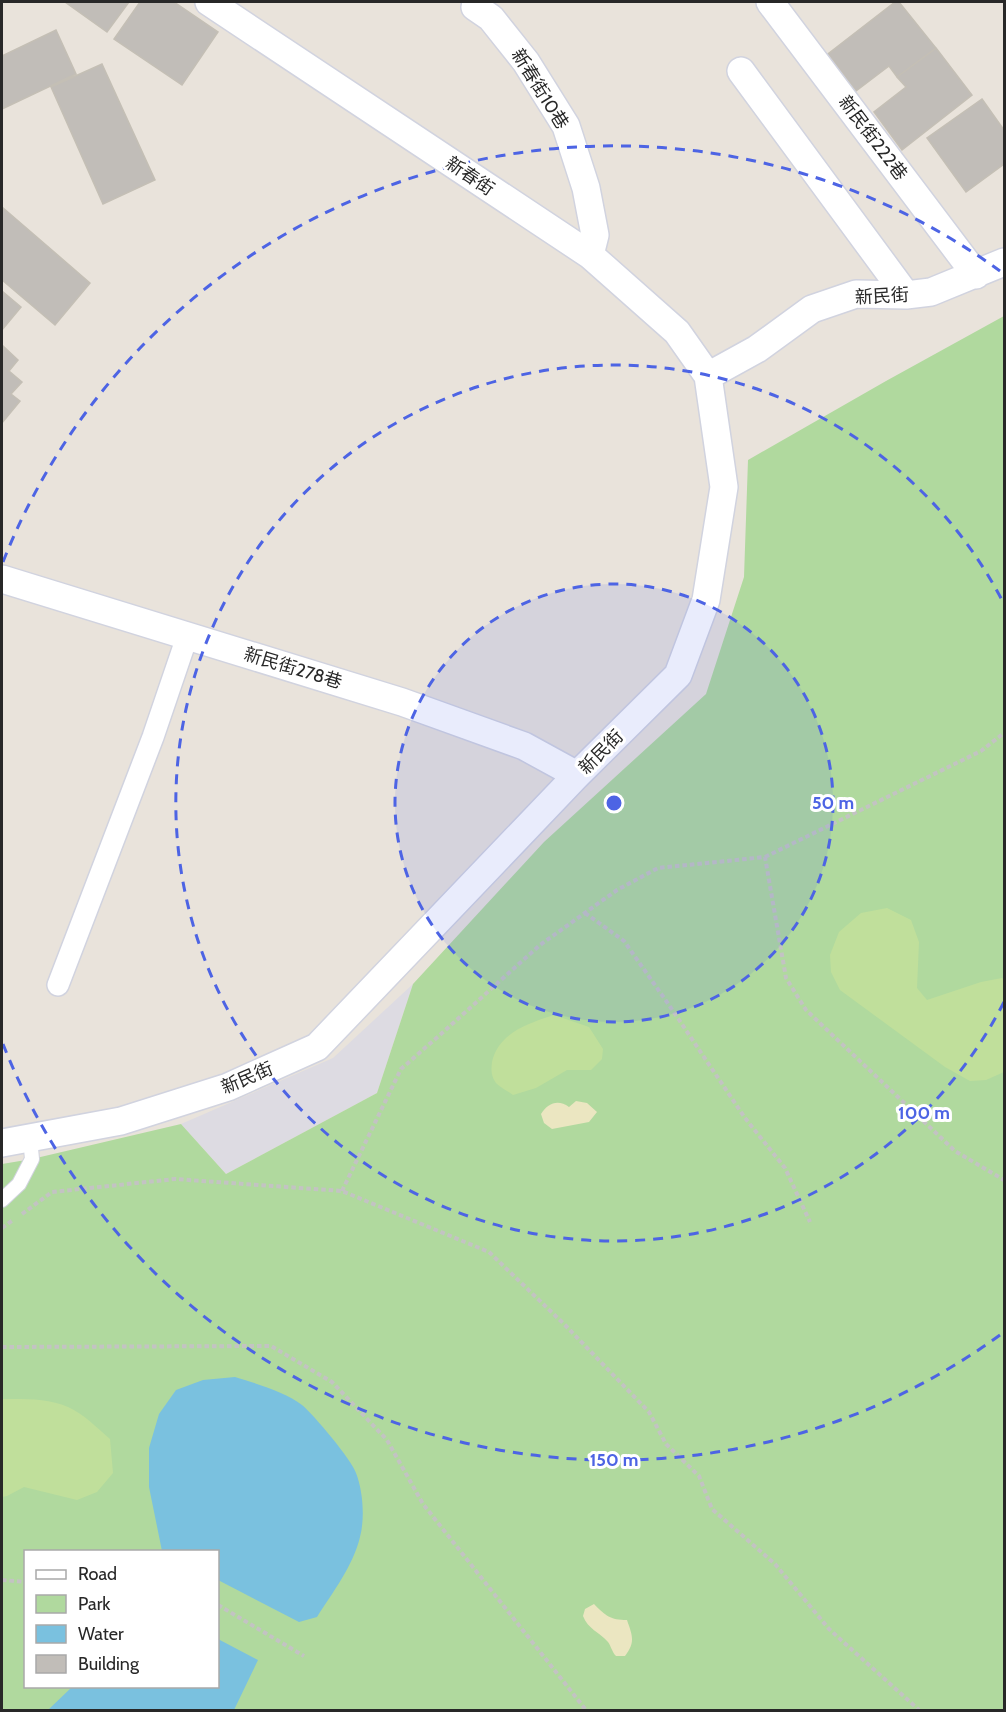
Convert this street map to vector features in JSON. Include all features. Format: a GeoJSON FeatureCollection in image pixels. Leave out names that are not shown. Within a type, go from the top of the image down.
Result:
{"type":"FeatureCollection","features":[{"type":"Feature","properties":{"kind":"street","name":"新春街"},"geometry":{"type":"LineString","coordinates":[[209,2],[590,255],[677,332],[708,376]]}},
{"type":"Feature","properties":{"kind":"street","name":"新民街222巷"},"geometry":{"type":"LineString","coordinates":[[770,2],[976,275]]}},
{"type":"Feature","properties":{"kind":"street","name":"新春街10巷"},"geometry":{"type":"LineString","coordinates":[[475,7],[491,18],[526,62],[566,126],[586,188],[595,235],[590,255]]}},
{"type":"Feature","properties":{"kind":"street"},"geometry":{"type":"LineString","coordinates":[[741,71],[906,295]]}},
{"type":"Feature","properties":{"kind":"street","name":"新民街"},"geometry":{"type":"LineString","coordinates":[[2,1143],[122,1121],[228,1088],[317,1047],[577,775],[678,675],[706,600],[724,487],[708,376],[757,349],[812,309],[856,294],[906,295],[931,292],[1005,262]]}},
{"type":"Feature","properties":{"kind":"street","name":"新民街278巷"},"geometry":{"type":"LineString","coordinates":[[2,579],[402,702],[524,746],[577,775]]}},
{"type":"Feature","properties":{"kind":"street"},"geometry":{"type":"LineString","coordinates":[[58,985],[153,737],[187,637]]}},
{"type":"Feature","properties":{"kind":"lane"},"geometry":{"type":"LineString","coordinates":[[2,1200],[19,1184],[32,1159],[30,1138]]}},
{"type":"Feature","properties":{"kind":"path"},"geometry":{"type":"LineString","coordinates":[[342,1191],[401,1069],[540,945],[617,890],[658,868],[765,857],[981,751],[1005,733]]}},
{"type":"Feature","properties":{"kind":"path"},"geometry":{"type":"LineString","coordinates":[[765,857],[786,978],[806,1010],[955,1151],[1005,1180]]}},
{"type":"Feature","properties":{"kind":"path"},"geometry":{"type":"LineString","coordinates":[[584,913],[624,941],[745,1118],[785,1168],[810,1222]]}},
{"type":"Feature","properties":{"kind":"path"},"geometry":{"type":"LineString","coordinates":[[2,1228],[52,1192],[175,1179],[342,1191],[489,1252],[564,1324],[649,1412],[666,1444],[699,1476],[712,1509],[775,1564],[829,1629],[919,1710]]}},
{"type":"Feature","properties":{"kind":"path"},"geometry":{"type":"LineString","coordinates":[[2,1347],[271,1346],[332,1382],[387,1440],[423,1504],[586,1710]]}},
{"type":"Feature","properties":{"kind":"path"},"geometry":{"type":"LineString","coordinates":[[2,1580],[24,1582]]}},
{"type":"Feature","properties":{"kind":"path"},"geometry":{"type":"LineString","coordinates":[[219,1606],[304,1656]]}},
{"type":"Feature","properties":{"kind":"shaded area"},"geometry":{"type":"Polygon","coordinates":[[[413,984],[377,1093],[226,1174],[181,1124],[333,1058],[413,984]]]}},
{"type":"Feature","properties":{"kind":"green space"},"geometry":{"type":"Polygon","coordinates":[[[1004,316],[1004,1710],[2,1710],[2,1164],[181,1124],[226,1174],[377,1093],[413,984],[544,842],[706,694],[744,577],[748,460],[1004,316]]]}},
{"type":"Feature","properties":{"kind":"green space"},"geometry":{"type":"Polygon","coordinates":[[[887,908],[911,920],[919,942],[917,988],[927,1000],[981,982],[1002,978],[1004,980],[1004,1072],[986,1080],[970,1081],[945,1067],[840,990],[831,972],[830,955],[839,932],[861,913],[887,908]]]}},
{"type":"Feature","properties":{"kind":"green space"},"geometry":{"type":"Polygon","coordinates":[[[554,1015],[589,1027],[603,1049],[602,1059],[591,1070],[567,1070],[536,1088],[513,1095],[494,1079],[492,1062],[495,1052],[508,1036],[525,1026],[554,1015]]]}},
{"type":"Feature","properties":{"kind":"green space"},"geometry":{"type":"Polygon","coordinates":[[[2,1399],[52,1402],[79,1413],[110,1439],[113,1473],[97,1492],[77,1500],[24,1487],[2,1497],[2,1399]]]}},
{"type":"Feature","properties":{"kind":"sand"},"geometry":{"type":"Polygon","coordinates":[[[576,1101],[587,1103],[597,1112],[589,1122],[552,1129],[544,1123],[541,1114],[547,1107],[554,1103],[561,1103],[569,1107],[576,1101]]]}},
{"type":"Feature","properties":{"kind":"sand"},"geometry":{"type":"Polygon","coordinates":[[[594,1604],[609,1616],[627,1620],[632,1642],[625,1656],[616,1656],[608,1642],[585,1620],[583,1616],[585,1609],[594,1604]]]}},
{"type":"Feature","properties":{"kind":"water"},"geometry":{"type":"Polygon","coordinates":[[[235,1377],[295,1400],[332,1438],[356,1473],[362,1505],[360,1537],[348,1568],[317,1617],[299,1622],[219,1581],[219,1550],[162,1550],[149,1487],[149,1448],[159,1414],[176,1390],[203,1380],[235,1377]]]}},
{"type":"Feature","properties":{"kind":"water"},"geometry":{"type":"Polygon","coordinates":[[[219,1640],[258,1660],[234,1710],[48,1710],[71,1688],[219,1688],[219,1640]]]}},
{"type":"Feature","properties":{"kind":"building"},"geometry":{"type":"Polygon","coordinates":[[[65,2],[129,2],[107,32],[65,2]]]}},
{"type":"Feature","properties":{"kind":"building"},"geometry":{"type":"Polygon","coordinates":[[[140,2],[174,2],[218,32],[182,85],[114,39],[140,2]]]}},
{"type":"Feature","properties":{"kind":"building"},"geometry":{"type":"Polygon","coordinates":[[[895,2],[899,2],[936,48],[897,77],[889,66],[856,91],[828,54],[895,2]]]}},
{"type":"Feature","properties":{"kind":"building"},"geometry":{"type":"Polygon","coordinates":[[[56,30],[76,74],[2,109],[2,56],[56,30]]]}},
{"type":"Feature","properties":{"kind":"building"},"geometry":{"type":"Polygon","coordinates":[[[936,48],[972,95],[902,150],[874,112],[906,87],[897,77],[936,48]]]}},
{"type":"Feature","properties":{"kind":"building"},"geometry":{"type":"Polygon","coordinates":[[[102,64],[155,180],[103,204],[51,87],[102,64]]]}},
{"type":"Feature","properties":{"kind":"building"},"geometry":{"type":"Polygon","coordinates":[[[982,99],[1004,130],[1004,164],[966,192],[927,138],[982,99]]]}},
{"type":"Feature","properties":{"kind":"building"},"geometry":{"type":"Polygon","coordinates":[[[2,207],[90,283],[55,325],[2,280],[2,207]]]}},
{"type":"Feature","properties":{"kind":"building"},"geometry":{"type":"Polygon","coordinates":[[[2,291],[21,307],[2,330],[2,291]]]}},
{"type":"Feature","properties":{"kind":"building"},"geometry":{"type":"Polygon","coordinates":[[[2,345],[18,360],[9,371],[22,382],[11,394],[20,401],[2,423],[2,345]]]}}]}
